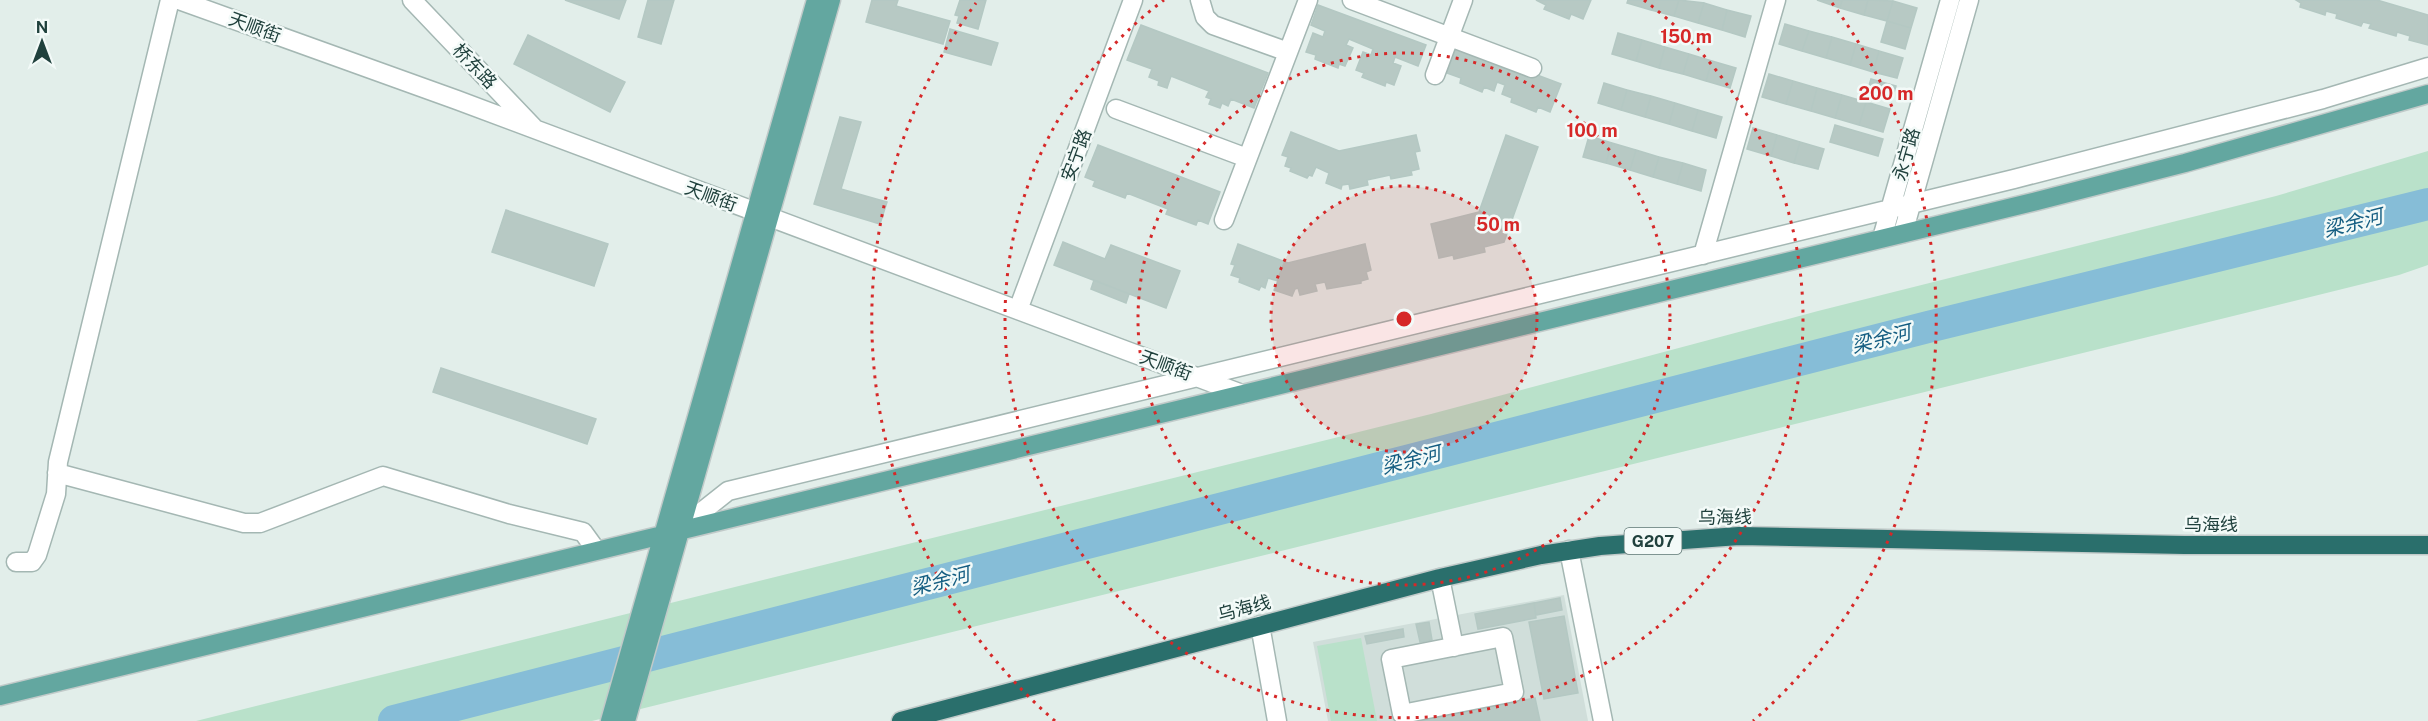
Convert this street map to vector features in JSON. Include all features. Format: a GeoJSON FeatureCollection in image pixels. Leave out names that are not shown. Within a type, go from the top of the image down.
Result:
{"type":"FeatureCollection","features":[{"type":"Feature","properties":{"kind":"highway","name":"乌海线"},"geometry":{"type":"LineString","coordinates":[[901,721],[1440,578],[1569,550],[1652,541],[1738,536],[2184,545],[2428,545]]}},
{"type":"Feature","properties":{"kind":"main road"},"geometry":{"type":"LineString","coordinates":[[626,721],[657,584],[762,215],[816,0]]}},
{"type":"Feature","properties":{"kind":"main road"},"geometry":{"type":"LineString","coordinates":[[762,215],[831,0]]}},
{"type":"Feature","properties":{"kind":"main road"},"geometry":{"type":"LineString","coordinates":[[0,696],[2186,163],[2428,94]]}},
{"type":"Feature","properties":{"kind":"main road"},"geometry":{"type":"LineString","coordinates":[[610,721],[657,584]]}},
{"type":"Feature","properties":{"kind":"street"},"geometry":{"type":"LineString","coordinates":[[16,562],[32,562],[37,555],[56,494],[57,473],[170,0]]}},
{"type":"Feature","properties":{"kind":"street","name":"天顺街"},"geometry":{"type":"LineString","coordinates":[[179,0],[457,100],[1242,394]]}},
{"type":"Feature","properties":{"kind":"street","name":"桥东路"},"geometry":{"type":"LineString","coordinates":[[412,0],[538,132]]}},
{"type":"Feature","properties":{"kind":"street","name":"安宁路"},"geometry":{"type":"LineString","coordinates":[[1018,310],[1134,0]]}},
{"type":"Feature","properties":{"kind":"street"},"geometry":{"type":"LineString","coordinates":[[1200,0],[1205,17],[1213,25],[1288,52]]}},
{"type":"Feature","properties":{"kind":"street"},"geometry":{"type":"LineString","coordinates":[[1224,220],[1308,0]]}},
{"type":"Feature","properties":{"kind":"street"},"geometry":{"type":"LineString","coordinates":[[1352,0],[1532,68]]}},
{"type":"Feature","properties":{"kind":"street"},"geometry":{"type":"LineString","coordinates":[[1435,75],[1463,0]]}},
{"type":"Feature","properties":{"kind":"street"},"geometry":{"type":"LineString","coordinates":[[1703,255],[1776,0]]}},
{"type":"Feature","properties":{"kind":"street","name":"永宁路"},"geometry":{"type":"LineString","coordinates":[[1882,238],[1950,0]]}},
{"type":"Feature","properties":{"kind":"street","name":"永宁路"},"geometry":{"type":"LineString","coordinates":[[1903,233],[1970,0]]}},
{"type":"Feature","properties":{"kind":"street"},"geometry":{"type":"LineString","coordinates":[[672,531],[728,491],[1911,204],[2323,99],[2428,67]]}},
{"type":"Feature","properties":{"kind":"street"},"geometry":{"type":"LineString","coordinates":[[1116,109],[1247,158]]}},
{"type":"Feature","properties":{"kind":"street"},"geometry":{"type":"LineString","coordinates":[[57,473],[244,524],[260,523],[383,476],[508,514],[583,532],[596,550]]}},
{"type":"Feature","properties":{"kind":"street"},"geometry":{"type":"LineString","coordinates":[[1569,550],[1603,721]]}},
{"type":"Feature","properties":{"kind":"street"},"geometry":{"type":"LineString","coordinates":[[1440,578],[1454,647]]}},
{"type":"Feature","properties":{"kind":"street"},"geometry":{"type":"LineString","coordinates":[[1260,625],[1277,721]]}},
{"type":"Feature","properties":{"kind":"street"},"geometry":{"type":"LineString","coordinates":[[1503,637],[1514,692],[1402,714],[1391,659],[1454,647],[1503,637]]}},
{"type":"Feature","properties":{"kind":"shaded area"},"geometry":{"type":"Polygon","coordinates":[[[1564,595],[1588,721],[1328,721],[1313,642],[1564,595]]]}},
{"type":"Feature","properties":{"kind":"green space"},"geometry":{"type":"Polygon","coordinates":[[[2428,151],[2428,265],[2399,275],[592,721],[196,721],[1431,414],[1818,311],[2276,196],[2428,151]]]}},
{"type":"Feature","properties":{"kind":"green space"},"geometry":{"type":"Polygon","coordinates":[[[1361,638],[1377,721],[1331,721],[1317,646],[1361,638]]]}},
{"type":"Feature","properties":{"kind":"building"},"geometry":{"type":"Polygon","coordinates":[[[565,0],[626,0],[619,19],[565,0]]]}},
{"type":"Feature","properties":{"kind":"building"},"geometry":{"type":"Polygon","coordinates":[[[648,0],[674,0],[661,44],[638,37],[648,0]]]}},
{"type":"Feature","properties":{"kind":"building"},"geometry":{"type":"Polygon","coordinates":[[[872,0],[898,0],[896,6],[950,21],[943,44],[866,22],[872,0]]]}},
{"type":"Feature","properties":{"kind":"building"},"geometry":{"type":"Polygon","coordinates":[[[960,0],[986,0],[978,29],[957,23],[959,16],[955,15],[960,0]]]}},
{"type":"Feature","properties":{"kind":"building"},"geometry":{"type":"Polygon","coordinates":[[[1536,0],[1591,0],[1583,19],[1571,14],[1569,19],[1544,9],[1546,5],[1536,0]]]}},
{"type":"Feature","properties":{"kind":"building"},"geometry":{"type":"Polygon","coordinates":[[[1628,0],[1654,0],[1651,10],[1627,3],[1628,0]]]}},
{"type":"Feature","properties":{"kind":"building"},"geometry":{"type":"Polygon","coordinates":[[[1654,0],[1679,0],[1674,16],[1651,10],[1654,0]]]}},
{"type":"Feature","properties":{"kind":"building"},"geometry":{"type":"Polygon","coordinates":[[[1679,0],[1704,3],[1698,23],[1674,16],[1679,0]]]}},
{"type":"Feature","properties":{"kind":"building"},"geometry":{"type":"Polygon","coordinates":[[[1817,0],[1842,0],[1840,8],[1817,0]]]}},
{"type":"Feature","properties":{"kind":"building"},"geometry":{"type":"Polygon","coordinates":[[[1842,0],[1868,0],[1864,15],[1840,8],[1842,0]]]}},
{"type":"Feature","properties":{"kind":"building"},"geometry":{"type":"Polygon","coordinates":[[[1868,0],[1893,1],[1887,21],[1864,15],[1868,0]]]}},
{"type":"Feature","properties":{"kind":"building"},"geometry":{"type":"Polygon","coordinates":[[[2296,0],[2377,0],[2428,15],[2428,45],[2409,40],[2410,36],[2397,32],[2396,36],[2369,28],[2371,24],[2363,22],[2361,26],[2336,18],[2337,14],[2326,11],[2325,15],[2300,7],[2301,3],[2296,0]]]}},
{"type":"Feature","properties":{"kind":"building"},"geometry":{"type":"Polygon","coordinates":[[[1893,1],[1917,8],[1911,28],[1887,21],[1893,1]]]}},
{"type":"Feature","properties":{"kind":"building"},"geometry":{"type":"Polygon","coordinates":[[[1704,3],[1727,10],[1722,30],[1698,23],[1704,3]]]}},
{"type":"Feature","properties":{"kind":"building"},"geometry":{"type":"Polygon","coordinates":[[[1318,5],[1426,45],[1418,66],[1395,57],[1393,63],[1401,66],[1394,85],[1386,82],[1385,86],[1362,77],[1364,73],[1356,70],[1363,52],[1371,55],[1373,49],[1349,39],[1346,45],[1353,48],[1345,66],[1339,64],[1338,68],[1315,59],[1316,55],[1306,52],[1313,33],[1323,37],[1325,31],[1311,25],[1318,5]]]}},
{"type":"Feature","properties":{"kind":"building"},"geometry":{"type":"Polygon","coordinates":[[[1727,10],[1751,16],[1745,37],[1722,30],[1727,10]]]}},
{"type":"Feature","properties":{"kind":"building"},"geometry":{"type":"Polygon","coordinates":[[[1887,21],[1911,28],[1905,49],[1881,42],[1887,21]]]}},
{"type":"Feature","properties":{"kind":"building"},"geometry":{"type":"Polygon","coordinates":[[[1785,24],[1809,31],[1802,51],[1779,44],[1785,24]]]}},
{"type":"Feature","properties":{"kind":"building"},"geometry":{"type":"Polygon","coordinates":[[[1141,25],[1268,73],[1254,108],[1231,99],[1228,106],[1222,103],[1220,108],[1209,104],[1211,99],[1206,97],[1209,91],[1171,76],[1167,88],[1158,85],[1159,81],[1149,77],[1152,69],[1127,60],[1141,25]]]}},
{"type":"Feature","properties":{"kind":"building"},"geometry":{"type":"Polygon","coordinates":[[[950,29],[998,43],[991,65],[944,52],[950,29]]]}},
{"type":"Feature","properties":{"kind":"building"},"geometry":{"type":"Polygon","coordinates":[[[1809,31],[1832,37],[1826,58],[1802,51],[1809,31]]]}},
{"type":"Feature","properties":{"kind":"building"},"geometry":{"type":"Polygon","coordinates":[[[1618,33],[1642,40],[1636,61],[1612,54],[1618,33]]]}},
{"type":"Feature","properties":{"kind":"building"},"geometry":{"type":"Polygon","coordinates":[[[528,35],[625,82],[610,112],[514,64],[528,35]]]}},
{"type":"Feature","properties":{"kind":"building"},"geometry":{"type":"Polygon","coordinates":[[[1832,37],[1856,44],[1850,65],[1826,58],[1832,37]]]}},
{"type":"Feature","properties":{"kind":"building"},"geometry":{"type":"Polygon","coordinates":[[[1642,40],[1665,47],[1659,68],[1636,61],[1642,40]]]}},
{"type":"Feature","properties":{"kind":"building"},"geometry":{"type":"Polygon","coordinates":[[[1856,44],[1879,51],[1873,72],[1850,65],[1856,44]]]}},
{"type":"Feature","properties":{"kind":"building"},"geometry":{"type":"Polygon","coordinates":[[[1457,45],[1561,84],[1550,112],[1538,107],[1536,112],[1511,102],[1512,98],[1502,94],[1505,85],[1497,82],[1494,91],[1484,87],[1482,92],[1460,83],[1461,78],[1447,73],[1457,45]]]}},
{"type":"Feature","properties":{"kind":"building"},"geometry":{"type":"Polygon","coordinates":[[[1665,47],[1689,54],[1683,74],[1659,68],[1665,47]]]}},
{"type":"Feature","properties":{"kind":"building"},"geometry":{"type":"Polygon","coordinates":[[[1879,51],[1903,58],[1897,78],[1873,72],[1879,51]]]}},
{"type":"Feature","properties":{"kind":"building"},"geometry":{"type":"Polygon","coordinates":[[[1689,54],[1712,61],[1706,81],[1683,74],[1689,54]]]}},
{"type":"Feature","properties":{"kind":"building"},"geometry":{"type":"Polygon","coordinates":[[[1712,61],[1736,68],[1730,88],[1706,81],[1712,61]]]}},
{"type":"Feature","properties":{"kind":"building"},"geometry":{"type":"Polygon","coordinates":[[[1769,74],[1793,81],[1786,104],[1762,97],[1769,74]]]}},
{"type":"Feature","properties":{"kind":"building"},"geometry":{"type":"Polygon","coordinates":[[[1871,79],[1896,86],[1892,99],[1867,92],[1871,79]]]}},
{"type":"Feature","properties":{"kind":"building"},"geometry":{"type":"Polygon","coordinates":[[[1793,81],[1817,88],[1811,111],[1786,104],[1793,81]]]}},
{"type":"Feature","properties":{"kind":"building"},"geometry":{"type":"Polygon","coordinates":[[[1604,83],[1627,90],[1621,110],[1598,103],[1604,83]]]}},
{"type":"Feature","properties":{"kind":"building"},"geometry":{"type":"Polygon","coordinates":[[[1817,88],[1842,95],[1835,118],[1811,111],[1817,88]]]}},
{"type":"Feature","properties":{"kind":"building"},"geometry":{"type":"Polygon","coordinates":[[[1627,90],[1651,96],[1645,117],[1621,110],[1627,90]]]}},
{"type":"Feature","properties":{"kind":"building"},"geometry":{"type":"Polygon","coordinates":[[[1842,95],[1866,102],[1859,125],[1835,118],[1842,95]]]}},
{"type":"Feature","properties":{"kind":"building"},"geometry":{"type":"Polygon","coordinates":[[[1651,96],[1675,103],[1669,124],[1645,117],[1651,96]]]}},
{"type":"Feature","properties":{"kind":"building"},"geometry":{"type":"Polygon","coordinates":[[[1866,102],[1890,109],[1883,132],[1859,125],[1866,102]]]}},
{"type":"Feature","properties":{"kind":"building"},"geometry":{"type":"Polygon","coordinates":[[[1675,103],[1698,110],[1692,131],[1669,124],[1675,103]]]}},
{"type":"Feature","properties":{"kind":"building"},"geometry":{"type":"Polygon","coordinates":[[[1698,110],[1722,117],[1716,138],[1692,131],[1698,110]]]}},
{"type":"Feature","properties":{"kind":"building"},"geometry":{"type":"Polygon","coordinates":[[[840,117],[861,122],[841,189],[887,202],[880,224],[814,204],[840,117]]]}},
{"type":"Feature","properties":{"kind":"building"},"geometry":{"type":"Polygon","coordinates":[[[1835,125],[1883,139],[1878,156],[1830,142],[1835,125]]]}},
{"type":"Feature","properties":{"kind":"building"},"geometry":{"type":"Polygon","coordinates":[[[1753,128],[1777,135],[1771,156],[1747,149],[1753,128]]]}},
{"type":"Feature","properties":{"kind":"building"},"geometry":{"type":"Polygon","coordinates":[[[1291,132],[1339,151],[1416,135],[1420,151],[1415,152],[1419,169],[1411,171],[1412,175],[1391,179],[1390,175],[1367,180],[1368,185],[1350,189],[1349,184],[1342,185],[1341,189],[1326,183],[1329,173],[1316,167],[1312,176],[1309,175],[1307,178],[1290,171],[1291,168],[1285,166],[1288,157],[1282,155],[1291,132]]]}},
{"type":"Feature","properties":{"kind":"building"},"geometry":{"type":"Polygon","coordinates":[[[1506,135],[1538,147],[1504,242],[1484,247],[1485,252],[1454,259],[1453,255],[1439,258],[1431,224],[1479,212],[1506,135]]]}},
{"type":"Feature","properties":{"kind":"building"},"geometry":{"type":"Polygon","coordinates":[[[1777,135],[1800,142],[1794,163],[1771,156],[1777,135]]]}},
{"type":"Feature","properties":{"kind":"building"},"geometry":{"type":"Polygon","coordinates":[[[1589,136],[1612,143],[1606,163],[1583,157],[1589,136]]]}},
{"type":"Feature","properties":{"kind":"building"},"geometry":{"type":"Polygon","coordinates":[[[1800,142],[1824,149],[1818,169],[1794,163],[1800,142]]]}},
{"type":"Feature","properties":{"kind":"building"},"geometry":{"type":"Polygon","coordinates":[[[1612,143],[1636,150],[1630,170],[1606,163],[1612,143]]]}},
{"type":"Feature","properties":{"kind":"building"},"geometry":{"type":"Polygon","coordinates":[[[1098,145],[1220,192],[1208,224],[1198,220],[1196,225],[1166,214],[1168,209],[1127,193],[1125,198],[1093,186],[1095,181],[1085,177],[1098,145]]]}},
{"type":"Feature","properties":{"kind":"building"},"geometry":{"type":"Polygon","coordinates":[[[1636,150],[1659,157],[1653,177],[1630,170],[1636,150]]]}},
{"type":"Feature","properties":{"kind":"building"},"geometry":{"type":"Polygon","coordinates":[[[1659,157],[1683,163],[1677,184],[1653,177],[1659,157]]]}},
{"type":"Feature","properties":{"kind":"building"},"geometry":{"type":"Polygon","coordinates":[[[1683,163],[1706,170],[1701,191],[1677,184],[1683,163]]]}},
{"type":"Feature","properties":{"kind":"building"},"geometry":{"type":"Polygon","coordinates":[[[506,210],[608,244],[594,286],[492,252],[506,210]]]}},
{"type":"Feature","properties":{"kind":"building"},"geometry":{"type":"Polygon","coordinates":[[[1063,242],[1105,259],[1111,245],[1180,271],[1166,308],[1054,265],[1063,242]]]}},
{"type":"Feature","properties":{"kind":"building"},"geometry":{"type":"Polygon","coordinates":[[[1238,244],[1288,263],[1365,244],[1371,270],[1366,272],[1368,279],[1361,283],[1327,289],[1325,282],[1315,284],[1317,291],[1300,295],[1298,288],[1292,296],[1274,290],[1278,281],[1268,278],[1265,288],[1261,286],[1259,290],[1239,282],[1240,278],[1231,275],[1235,265],[1231,264],[1238,244]]]}},
{"type":"Feature","properties":{"kind":"building"},"geometry":{"type":"Polygon","coordinates":[[[1094,280],[1129,294],[1126,303],[1091,289],[1094,280]]]}},
{"type":"Feature","properties":{"kind":"building"},"geometry":{"type":"Polygon","coordinates":[[[441,368],[596,419],[587,444],[433,392],[441,368]]]}},
{"type":"Feature","properties":{"kind":"building"},"geometry":{"type":"Polygon","coordinates":[[[1560,598],[1562,610],[1536,615],[1534,603],[1560,598]]]}},
{"type":"Feature","properties":{"kind":"building"},"geometry":{"type":"Polygon","coordinates":[[[1534,603],[1536,618],[1478,629],[1475,614],[1534,603]]]}},
{"type":"Feature","properties":{"kind":"building"},"geometry":{"type":"Polygon","coordinates":[[[1564,616],[1578,693],[1544,699],[1529,622],[1564,616]]]}},
{"type":"Feature","properties":{"kind":"building"},"geometry":{"type":"Polygon","coordinates":[[[1429,622],[1432,640],[1420,642],[1416,624],[1429,622]]]}},
{"type":"Feature","properties":{"kind":"building"},"geometry":{"type":"Polygon","coordinates":[[[1403,629],[1404,637],[1367,644],[1365,636],[1403,629]]]}},
{"type":"Feature","properties":{"kind":"building"},"geometry":{"type":"Polygon","coordinates":[[[1535,698],[1540,721],[1413,721],[1535,698]]]}},
{"type":"Feature","properties":{"kind":"waterway","name":"梁余河"},"geometry":{"type":"LineString","coordinates":[[394,721],[1928,327],[2428,204]]}}]}
